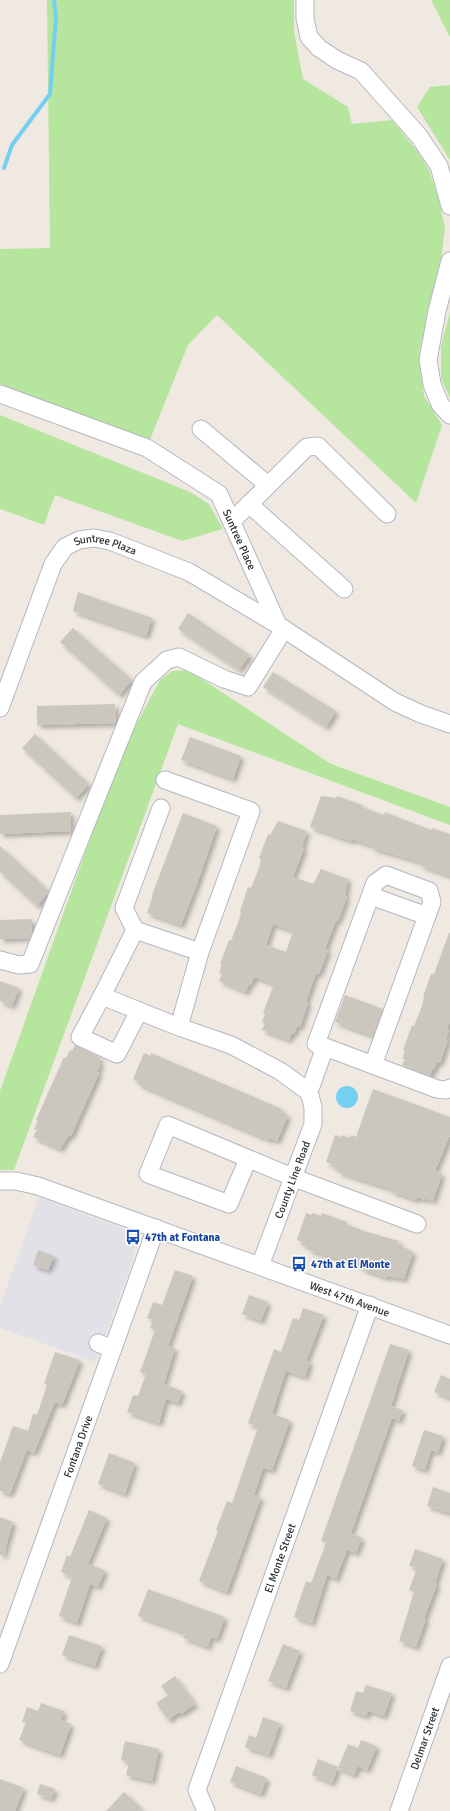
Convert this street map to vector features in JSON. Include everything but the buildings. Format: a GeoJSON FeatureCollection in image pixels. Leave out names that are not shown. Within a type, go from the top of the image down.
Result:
{"type":"FeatureCollection","features":[{"type":"Feature","properties":{"kind":"street"},"geometry":{"type":"LineString","coordinates":[[305,0],[309,37],[319,48],[337,60],[361,71],[419,136],[439,166],[450,206]]}},
{"type":"Feature","properties":{"kind":"street"},"geometry":{"type":"LineString","coordinates":[[450,260],[437,311],[428,360],[432,384],[440,404],[450,415]]}},
{"type":"Feature","properties":{"kind":"street","name":"Suntree Place"},"geometry":{"type":"LineString","coordinates":[[0,394],[147,448],[220,494],[281,627]]}},
{"type":"Feature","properties":{"kind":"street"},"geometry":{"type":"LineString","coordinates":[[201,429],[268,485]]}},
{"type":"Feature","properties":{"kind":"street"},"geometry":{"type":"LineString","coordinates":[[232,521],[307,448],[318,446],[387,514]]}},
{"type":"Feature","properties":{"kind":"street"},"geometry":{"type":"LineString","coordinates":[[249,504],[344,589]]}},
{"type":"Feature","properties":{"kind":"street","name":"Suntree Plaza"},"geometry":{"type":"LineString","coordinates":[[0,708],[53,564],[64,547],[79,540],[94,538],[110,541],[189,572],[281,627]]}},
{"type":"Feature","properties":{"kind":"street"},"geometry":{"type":"LineString","coordinates":[[0,960],[19,965],[30,964],[142,682],[167,660],[179,657],[224,679],[248,687],[281,627],[395,702],[421,714],[450,724]]}},
{"type":"Feature","properties":{"kind":"street"},"geometry":{"type":"LineString","coordinates":[[165,780],[251,811],[200,952],[179,1027]]}},
{"type":"Feature","properties":{"kind":"street"},"geometry":{"type":"LineString","coordinates":[[162,808],[124,908],[135,930],[200,952]]}},
{"type":"Feature","properties":{"kind":"street"},"geometry":{"type":"LineString","coordinates":[[373,1065],[432,902],[429,891],[386,875],[375,883],[316,1044],[437,1089],[446,1090],[450,1088]]}},
{"type":"Feature","properties":{"kind":"street"},"geometry":{"type":"LineString","coordinates":[[371,896],[426,916]]}},
{"type":"Feature","properties":{"kind":"street"},"geometry":{"type":"LineString","coordinates":[[135,930],[80,1037],[117,1054],[139,1011]]}},
{"type":"Feature","properties":{"kind":"street"},"geometry":{"type":"LineString","coordinates":[[102,996],[179,1027],[230,1045],[280,1071],[309,1092],[325,1047]]}},
{"type":"Feature","properties":{"kind":"street","name":"County Line Road"},"geometry":{"type":"LineString","coordinates":[[260,1266],[313,1124],[313,1107],[309,1092]]}},
{"type":"Feature","properties":{"kind":"street"},"geometry":{"type":"LineString","coordinates":[[248,1159],[229,1204],[148,1174],[168,1125],[248,1159],[292,1178],[417,1224]]}},
{"type":"Feature","properties":{"kind":"street","name":"West 47th Avenue"},"geometry":{"type":"LineString","coordinates":[[0,1181],[16,1181],[38,1186],[450,1335]]}},
{"type":"Feature","properties":{"kind":"street","name":"Fontana Drive"},"geometry":{"type":"LineString","coordinates":[[0,1664],[106,1346],[156,1228]]}},
{"type":"Feature","properties":{"kind":"street","name":"El Monte Street"},"geometry":{"type":"LineString","coordinates":[[206,1811],[197,1790],[370,1305]]}},
{"type":"Feature","properties":{"kind":"street","name":"Delmar Street"},"geometry":{"type":"LineString","coordinates":[[398,1811],[450,1666]]}},
{"type":"Feature","properties":{"kind":"shaded area"},"geometry":{"type":"Polygon","coordinates":[[[39,1197],[122,1228],[135,1243],[133,1260],[95,1362],[0,1328],[0,1306],[39,1197]]]}},
{"type":"Feature","properties":{"kind":"green space"},"geometry":{"type":"Polygon","coordinates":[[[47,0],[294,0],[294,31],[303,79],[348,107],[352,124],[392,120],[418,152],[429,170],[438,197],[445,228],[441,260],[419,353],[424,396],[442,425],[416,503],[217,315],[188,345],[149,442],[0,384],[0,249],[50,248],[47,0]]]}},
{"type":"Feature","properties":{"kind":"green space"},"geometry":{"type":"Polygon","coordinates":[[[431,0],[450,0],[450,37],[431,0]]]}},
{"type":"Feature","properties":{"kind":"green space"},"geometry":{"type":"Polygon","coordinates":[[[450,85],[450,160],[417,107],[430,87],[450,85]]]}},
{"type":"Feature","properties":{"kind":"green space"},"geometry":{"type":"Polygon","coordinates":[[[450,312],[450,398],[441,378],[441,346],[450,312]]]}},
{"type":"Feature","properties":{"kind":"green space"},"geometry":{"type":"Polygon","coordinates":[[[0,415],[190,492],[209,504],[223,529],[182,541],[55,495],[44,525],[0,509],[0,415]]]}},
{"type":"Feature","properties":{"kind":"green space"},"geometry":{"type":"Polygon","coordinates":[[[188,670],[331,764],[450,807],[450,825],[178,724],[14,1170],[0,1170],[0,1091],[120,755],[160,680],[172,671],[188,670]]]}},
{"type":"Feature","properties":{"kind":"water"},"geometry":{"type":"Polygon","coordinates":[[[347,1086],[355,1089],[358,1097],[355,1105],[347,1108],[339,1105],[336,1097],[339,1089],[347,1086]]]}},
{"type":"Feature","properties":{"kind":"waterway"},"geometry":{"type":"LineString","coordinates":[[4,168],[12,145],[50,94],[56,17],[54,0]]}},
{"type":"Feature","properties":{"kind":"place","name":"47th at Fontana"},"geometry":{"type":"Point","coordinates":[133,1237]}},
{"type":"Feature","properties":{"kind":"place","name":"47th at El Monte"},"geometry":{"type":"Point","coordinates":[299,1264]}}]}
